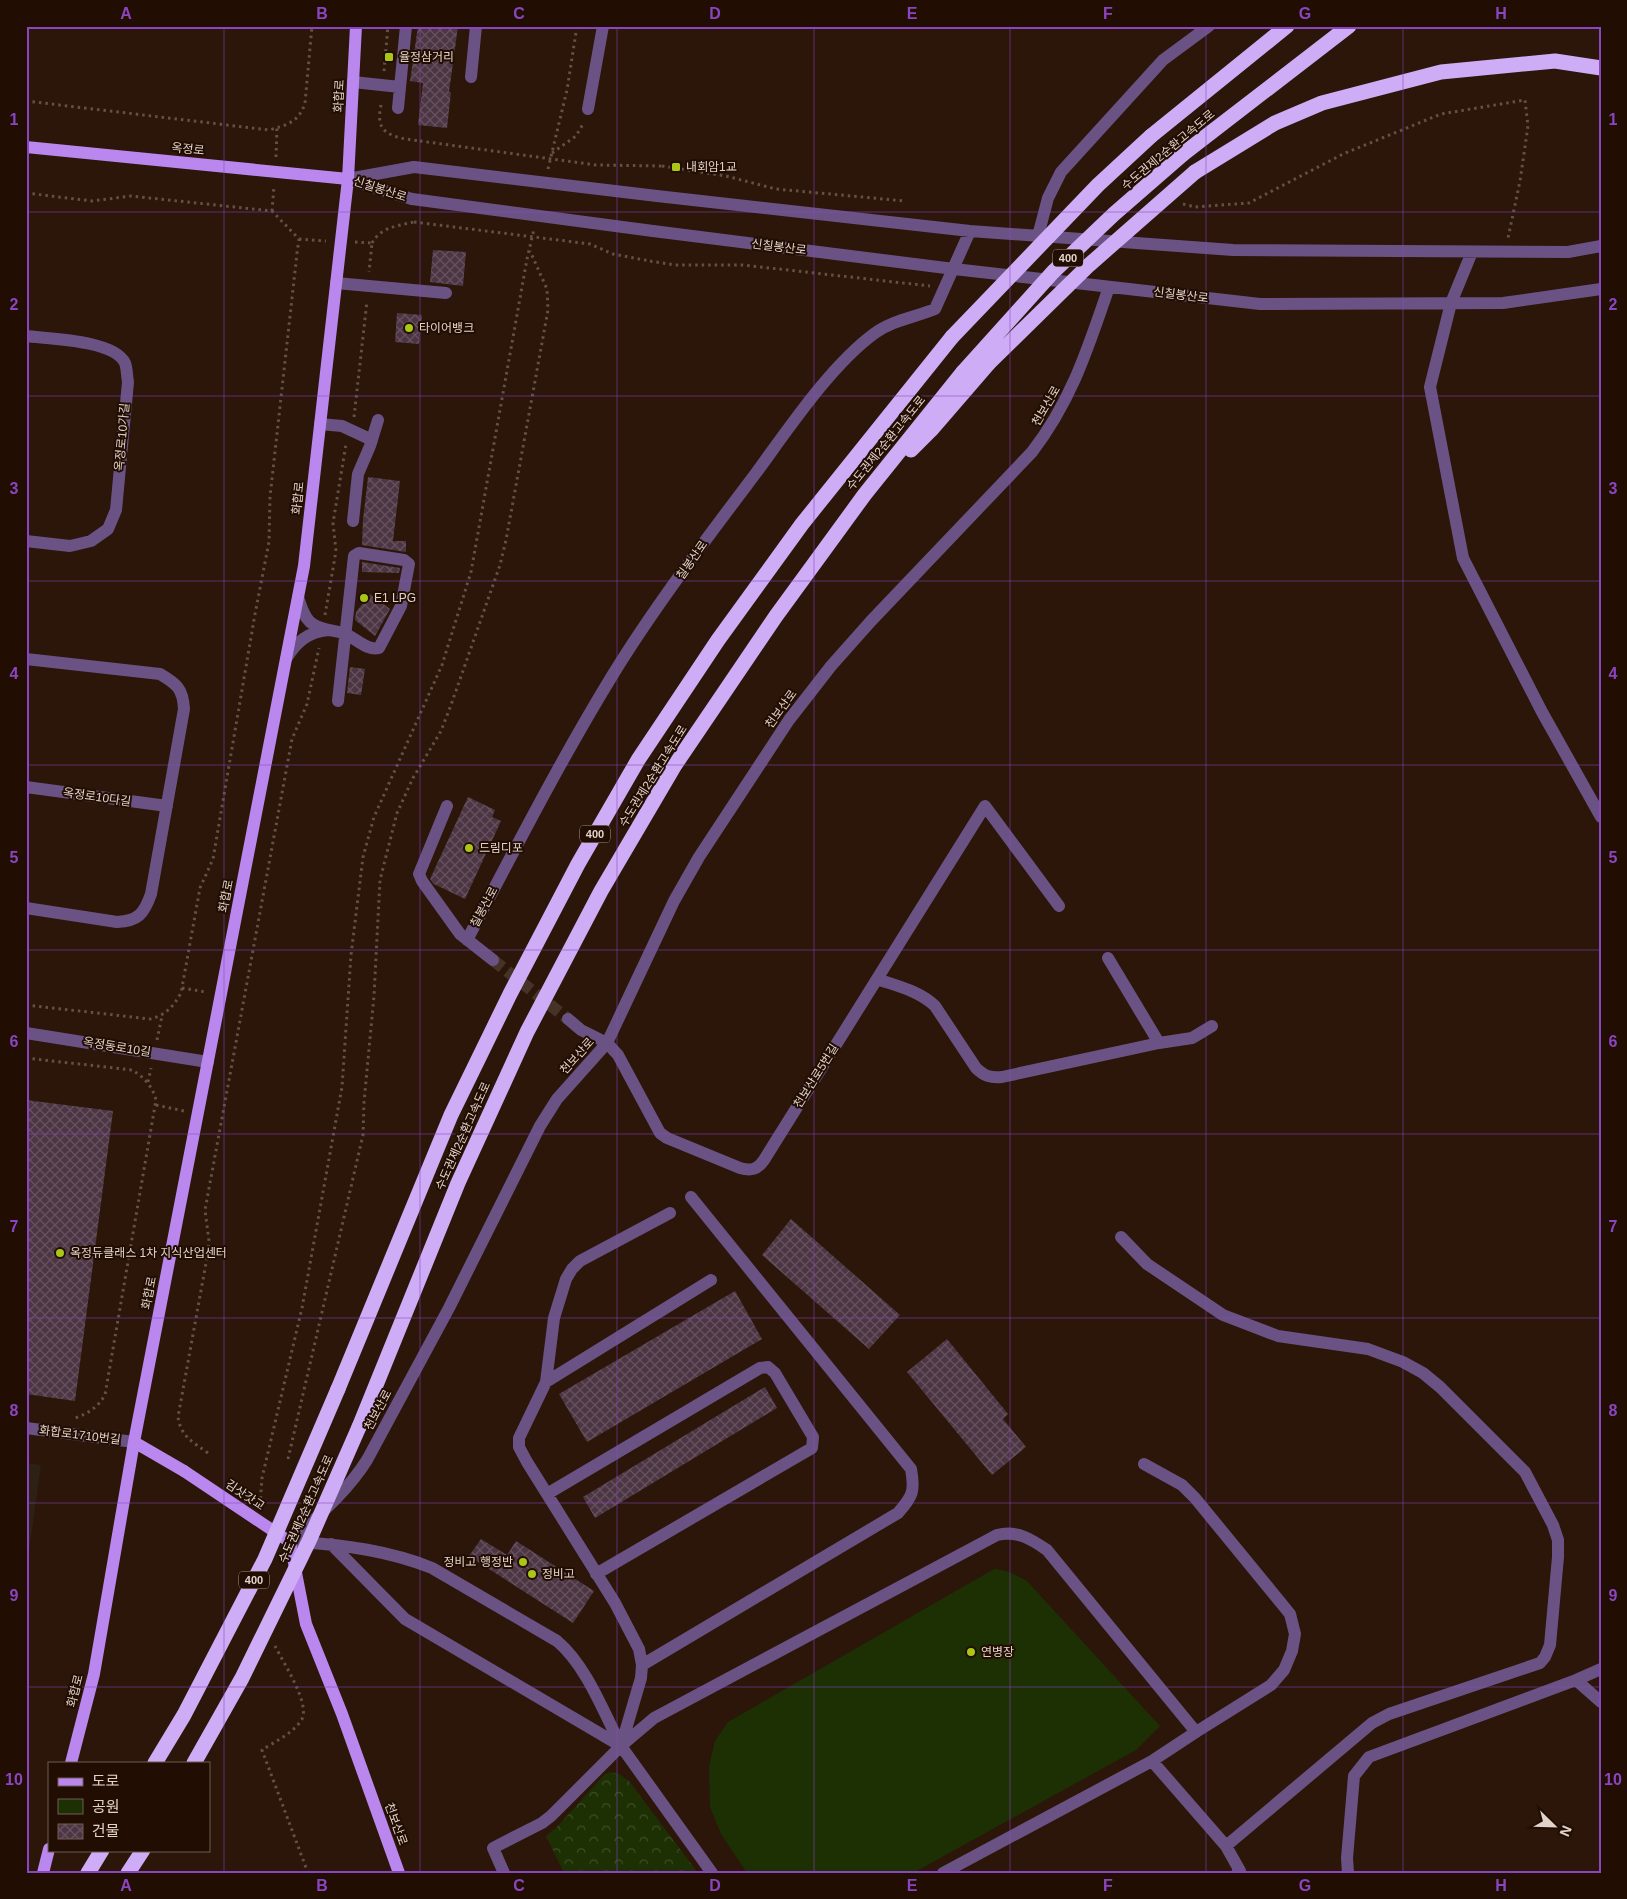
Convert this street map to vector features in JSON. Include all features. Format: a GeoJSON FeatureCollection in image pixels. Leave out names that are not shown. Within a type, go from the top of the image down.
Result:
{"type":"FeatureCollection","features":[{"type":"Feature","properties":{"kind":"highway","name":"수도권제2순환고속도로"},"geometry":{"type":"LineString","coordinates":[[195,1762],[246,1669],[309,1541],[458,1183],[527,1032],[601,891],[674,765],[776,616],[865,494],[962,372],[1053,272],[1114,214],[1182,154],[1349,26]]}},
{"type":"Feature","properties":{"kind":"highway","name":"수도권제2순환고속도로"},"geometry":{"type":"LineString","coordinates":[[156,1762],[184,1715],[265,1558],[338,1389],[451,1114],[510,994],[578,864],[638,760],[718,640],[797,532],[952,337],[1098,185],[1152,136],[1283,29]]}},
{"type":"Feature","properties":{"kind":"highway"},"geometry":{"type":"LineString","coordinates":[[865,494],[931,430],[988,364],[1089,265],[1195,172],[1275,123],[1322,103],[1441,72],[1554,60],[1601,68]]}},
{"type":"Feature","properties":{"kind":"highway"},"geometry":{"type":"LineString","coordinates":[[88,1873],[101,1852]]}},
{"type":"Feature","properties":{"kind":"highway"},"geometry":{"type":"LineString","coordinates":[[128,1873],[142,1852]]}},
{"type":"Feature","properties":{"kind":"main road","name":"화합로"},"geometry":{"type":"LineString","coordinates":[[71,1762],[94,1674],[134,1442],[304,566],[348,179],[356,26]]}},
{"type":"Feature","properties":{"kind":"main road","name":"옥정로"},"geometry":{"type":"LineString","coordinates":[[26,147],[348,179]]}},
{"type":"Feature","properties":{"kind":"main road","name":"김삿갓교"},"geometry":{"type":"LineString","coordinates":[[134,1442],[184,1471],[290,1542]]}},
{"type":"Feature","properties":{"kind":"main road","name":"천보산로"},"geometry":{"type":"LineString","coordinates":[[290,1542],[306,1624],[342,1714],[400,1873]]}},
{"type":"Feature","properties":{"kind":"main road"},"geometry":{"type":"LineString","coordinates":[[43,1873],[48,1852]]}},
{"type":"Feature","properties":{"kind":"street"},"geometry":{"type":"LineString","coordinates":[[398,108],[406,26]]}},
{"type":"Feature","properties":{"kind":"street"},"geometry":{"type":"LineString","coordinates":[[471,77],[476,26]]}},
{"type":"Feature","properties":{"kind":"street"},"geometry":{"type":"LineString","coordinates":[[588,109],[603,26]]}},
{"type":"Feature","properties":{"kind":"street"},"geometry":{"type":"LineString","coordinates":[[1038,236],[1048,198],[1061,172],[1163,60],[1209,26]]}},
{"type":"Feature","properties":{"kind":"street"},"geometry":{"type":"LineString","coordinates":[[353,82],[400,86]]}},
{"type":"Feature","properties":{"kind":"street","name":"신칠봉산로"},"geometry":{"type":"LineString","coordinates":[[348,179],[414,167],[970,231],[1233,250],[1568,252],[1601,246]]}},
{"type":"Feature","properties":{"kind":"street","name":"신칠봉산로"},"geometry":{"type":"LineString","coordinates":[[348,179],[412,199],[954,269],[1260,304],[1503,303],[1601,289]]}},
{"type":"Feature","properties":{"kind":"street","name":"칠봉산로"},"geometry":{"type":"LineString","coordinates":[[467,940],[581,728],[613,674],[723,516],[834,372],[860,345],[878,331],[935,309],[970,231]]}},
{"type":"Feature","properties":{"kind":"street"},"geometry":{"type":"LineString","coordinates":[[1472,252],[1451,303],[1430,387],[1462,558],[1542,712],[1601,817]]}},
{"type":"Feature","properties":{"kind":"street"},"geometry":{"type":"LineString","coordinates":[[336,283],[446,293]]}},
{"type":"Feature","properties":{"kind":"street","name":"천보산로"},"geometry":{"type":"LineString","coordinates":[[290,1542],[343,1493],[367,1460],[449,1308],[540,1126],[557,1099],[607,1043],[674,902],[699,857],[789,720],[831,666],[871,621],[1032,452],[1047,433],[1066,402],[1079,372],[1110,287]]}},
{"type":"Feature","properties":{"kind":"street","name":"옥정로10가길"},"geometry":{"type":"LineString","coordinates":[[26,336],[97,345],[113,350],[125,363],[128,382],[116,510],[108,528],[92,541],[70,546],[26,541]]}},
{"type":"Feature","properties":{"kind":"street"},"geometry":{"type":"LineString","coordinates":[[353,521],[358,474],[378,420]]}},
{"type":"Feature","properties":{"kind":"street"},"geometry":{"type":"LineString","coordinates":[[320,424],[342,426],[372,440]]}},
{"type":"Feature","properties":{"kind":"street"},"geometry":{"type":"LineString","coordinates":[[298,597],[304,614],[311,623],[345,634],[369,648],[379,648],[401,606],[409,567],[406,561],[359,553],[355,554],[345,634],[338,701]]}},
{"type":"Feature","properties":{"kind":"street"},"geometry":{"type":"LineString","coordinates":[[286,659],[302,640],[316,632],[328,630]]}},
{"type":"Feature","properties":{"kind":"street"},"geometry":{"type":"LineString","coordinates":[[26,659],[160,674],[172,681],[180,689],[184,709],[151,894],[147,906],[140,916],[130,921],[117,922],[26,908]]}},
{"type":"Feature","properties":{"kind":"street","name":"옥정로10다길"},"geometry":{"type":"LineString","coordinates":[[26,787],[167,806]]}},
{"type":"Feature","properties":{"kind":"street"},"geometry":{"type":"LineString","coordinates":[[447,806],[419,874],[447,916],[467,940],[493,960]]}},
{"type":"Feature","properties":{"kind":"street","name":"천보산로5번길"},"geometry":{"type":"LineString","coordinates":[[607,1043],[618,1055],[660,1133],[667,1138],[740,1168],[755,1169],[764,1160],[985,806],[1059,906]]}},
{"type":"Feature","properties":{"kind":"street"},"geometry":{"type":"LineString","coordinates":[[1108,958],[1159,1043]]}},
{"type":"Feature","properties":{"kind":"street"},"geometry":{"type":"LineString","coordinates":[[877,978],[929,1000],[935,1006],[976,1068],[990,1078],[1159,1043],[1192,1038],[1212,1026]]}},
{"type":"Feature","properties":{"kind":"street"},"geometry":{"type":"LineString","coordinates":[[568,1019],[581,1030],[607,1043]]}},
{"type":"Feature","properties":{"kind":"street","name":"옥정동로10길"},"geometry":{"type":"LineString","coordinates":[[26,1033],[208,1062]]}},
{"type":"Feature","properties":{"kind":"street"},"geometry":{"type":"LineString","coordinates":[[642,1665],[898,1513],[911,1499],[914,1485],[911,1469],[692,1197]]}},
{"type":"Feature","properties":{"kind":"street"},"geometry":{"type":"LineString","coordinates":[[621,1746],[642,1678],[640,1649],[615,1603],[527,1462],[518,1442],[546,1382],[554,1318],[566,1278],[580,1261],[670,1213]]}},
{"type":"Feature","properties":{"kind":"street"},"geometry":{"type":"LineString","coordinates":[[1121,1237],[1147,1264],[1223,1315],[1278,1336],[1368,1349],[1403,1362],[1423,1373],[1440,1387],[1525,1472],[1553,1525],[1558,1540],[1550,1645],[1540,1663],[1389,1714],[1372,1723],[1226,1846]]}},
{"type":"Feature","properties":{"kind":"street"},"geometry":{"type":"LineString","coordinates":[[546,1382],[711,1280]]}},
{"type":"Feature","properties":{"kind":"street"},"geometry":{"type":"LineString","coordinates":[[547,1494],[760,1368],[768,1367],[775,1373],[814,1437],[812,1448],[596,1574]]}},
{"type":"Feature","properties":{"kind":"street","name":"화합로1710번길"},"geometry":{"type":"LineString","coordinates":[[26,1428],[134,1442]]}},
{"type":"Feature","properties":{"kind":"street"},"geometry":{"type":"LineString","coordinates":[[943,1873],[1152,1761],[1272,1685],[1284,1670],[1292,1651],[1295,1634],[1290,1614],[1195,1498],[1182,1485],[1144,1464]]}},
{"type":"Feature","properties":{"kind":"street"},"geometry":{"type":"LineString","coordinates":[[504,1873],[493,1848],[546,1820],[621,1746],[654,1718],[997,1535],[1008,1532],[1021,1535],[1046,1550],[1196,1732]]}},
{"type":"Feature","properties":{"kind":"street"},"geometry":{"type":"LineString","coordinates":[[290,1542],[331,1544],[395,1555],[432,1568],[557,1641],[567,1649],[592,1688],[621,1746],[712,1873]]}},
{"type":"Feature","properties":{"kind":"street"},"geometry":{"type":"LineString","coordinates":[[331,1544],[405,1618],[621,1746]]}},
{"type":"Feature","properties":{"kind":"street"},"geometry":{"type":"LineString","coordinates":[[1348,1873],[1346,1858],[1354,1776],[1369,1757],[1601,1669]]}},
{"type":"Feature","properties":{"kind":"street"},"geometry":{"type":"LineString","coordinates":[[1576,1680],[1601,1702]]}},
{"type":"Feature","properties":{"kind":"street"},"geometry":{"type":"LineString","coordinates":[[1152,1761],[1226,1846],[1240,1872]]}},
{"type":"Feature","properties":{"kind":"path"},"geometry":{"type":"LineString","coordinates":[[26,100],[269,130],[278,128],[287,125],[301,114],[305,103],[312,26]]}},
{"type":"Feature","properties":{"kind":"path"},"geometry":{"type":"LineString","coordinates":[[385,58],[388,26]]}},
{"type":"Feature","properties":{"kind":"path"},"geometry":{"type":"LineString","coordinates":[[546,178],[567,90],[577,26]]}},
{"type":"Feature","properties":{"kind":"path"},"geometry":{"type":"LineString","coordinates":[[1177,203],[1195,207],[1249,203],[1343,154],[1441,114],[1525,100],[1528,126],[1520,181],[1505,252]]}},
{"type":"Feature","properties":{"kind":"path"},"geometry":{"type":"LineString","coordinates":[[380,109],[379,120],[382,128],[396,136],[420,141],[596,165],[662,166],[726,176],[776,188],[905,201]]}},
{"type":"Feature","properties":{"kind":"path"},"geometry":{"type":"LineString","coordinates":[[552,153],[565,146],[581,129],[588,109]]}},
{"type":"Feature","properties":{"kind":"path"},"geometry":{"type":"LineString","coordinates":[[26,193],[92,201],[131,196],[272,211],[300,240],[270,497],[269,542],[213,859],[200,888],[181,993],[172,1008],[162,1016],[150,1019],[26,1006]]}},
{"type":"Feature","properties":{"kind":"path"},"geometry":{"type":"LineString","coordinates":[[372,243],[376,235],[383,230],[414,222],[590,244],[614,254],[676,265],[743,265],[945,288]]}},
{"type":"Feature","properties":{"kind":"path"},"geometry":{"type":"LineString","coordinates":[[259,1514],[262,1478],[302,1308],[342,1087],[351,955],[363,857],[374,816],[442,665],[472,572],[527,259],[536,222]]}},
{"type":"Feature","properties":{"kind":"path"},"geometry":{"type":"LineString","coordinates":[[354,420],[367,303]]}},
{"type":"Feature","properties":{"kind":"path"},"geometry":{"type":"LineString","coordinates":[[326,612],[336,552],[333,523],[342,456],[348,438]]}},
{"type":"Feature","properties":{"kind":"path"},"geometry":{"type":"LineString","coordinates":[[208,1453],[184,1436],[179,1426],[178,1417],[208,1252],[209,1241],[205,1210],[292,739],[307,704],[318,651]]}},
{"type":"Feature","properties":{"kind":"path"},"geometry":{"type":"LineString","coordinates":[[26,1058],[132,1070],[144,1079],[156,1100],[105,1395],[100,1404],[85,1415],[66,1418]]}},
{"type":"Feature","properties":{"kind":"path"},"geometry":{"type":"LineString","coordinates":[[275,1645],[305,1710],[302,1720],[293,1729],[262,1750],[308,1873]]}},
{"type":"Feature","properties":{"kind":"shaded area"},"geometry":{"type":"Polygon","coordinates":[[[26,1463],[41,1465],[26,1572],[26,1463]]]}},
{"type":"Feature","properties":{"kind":"green space","name":"연병장"},"geometry":{"type":"Polygon","coordinates":[[[994,1569],[1007,1572],[1027,1581],[1160,1726],[1136,1750],[913,1873],[747,1873],[721,1834],[710,1807],[709,1766],[715,1741],[728,1722],[994,1569]]]}},
{"type":"Feature","properties":{"kind":"green space"},"geometry":{"type":"Polygon","coordinates":[[[611,1772],[619,1774],[629,1781],[698,1873],[564,1873],[546,1836],[556,1828],[605,1774],[611,1772]]]}},
{"type":"Feature","properties":{"kind":"building"},"geometry":{"type":"Polygon","coordinates":[[[418,26],[458,26],[449,92],[451,92],[447,128],[418,125],[423,83],[410,81],[418,26]]]}},
{"type":"Feature","properties":{"kind":"building"},"geometry":{"type":"Polygon","coordinates":[[[433,250],[466,252],[463,286],[430,282],[433,250]]]}},
{"type":"Feature","properties":{"kind":"building"},"geometry":{"type":"Polygon","coordinates":[[[397,313],[422,315],[419,344],[395,342],[397,313]]]}},
{"type":"Feature","properties":{"kind":"building"},"geometry":{"type":"Polygon","coordinates":[[[368,477],[400,481],[393,541],[406,541],[406,552],[362,545],[368,477]]]}},
{"type":"Feature","properties":{"kind":"building"},"geometry":{"type":"Polygon","coordinates":[[[362,562],[400,568],[399,573],[362,572],[362,562]]]}},
{"type":"Feature","properties":{"kind":"building"},"geometry":{"type":"Polygon","coordinates":[[[370,594],[390,609],[375,636],[355,620],[356,612],[370,594]]]}},
{"type":"Feature","properties":{"kind":"building"},"geometry":{"type":"Polygon","coordinates":[[[350,667],[365,669],[361,695],[347,693],[350,667]]]}},
{"type":"Feature","properties":{"kind":"building"},"geometry":{"type":"Polygon","coordinates":[[[468,797],[495,810],[492,817],[501,821],[465,899],[434,884],[430,879],[468,797]]]}},
{"type":"Feature","properties":{"kind":"building","name":"옥정듀클래스 1차 지식산업센터"},"geometry":{"type":"Polygon","coordinates":[[[26,1100],[113,1111],[75,1401],[26,1394],[26,1100]]]}},
{"type":"Feature","properties":{"kind":"building"},"geometry":{"type":"Polygon","coordinates":[[[791,1219],[900,1315],[869,1349],[762,1255],[791,1219]]]}},
{"type":"Feature","properties":{"kind":"building"},"geometry":{"type":"Polygon","coordinates":[[[735,1291],[762,1339],[587,1442],[559,1394],[735,1291]]]}},
{"type":"Feature","properties":{"kind":"building"},"geometry":{"type":"Polygon","coordinates":[[[947,1339],[1008,1414],[1003,1419],[1026,1447],[992,1475],[907,1372],[947,1339]]]}},
{"type":"Feature","properties":{"kind":"building"},"geometry":{"type":"Polygon","coordinates":[[[765,1387],[777,1408],[595,1518],[583,1497],[765,1387]]]}},
{"type":"Feature","properties":{"kind":"building","name":"정비고"},"geometry":{"type":"Polygon","coordinates":[[[481,1539],[507,1555],[516,1541],[594,1591],[573,1623],[469,1556],[481,1539]]]}},
{"type":"Feature","properties":{"kind":"tunnel"},"geometry":{"type":"LineString","coordinates":[[493,960],[568,1019]]}},
{"type":"Feature","properties":{"kind":"place","name":"율정삼거리"},"geometry":{"type":"Point","coordinates":[389,57]}},
{"type":"Feature","properties":{"kind":"place","name":"내회암1교"},"geometry":{"type":"Point","coordinates":[676,167]}},
{"type":"Feature","properties":{"kind":"place","name":"타이어뱅크"},"geometry":{"type":"Point","coordinates":[409,328]}},
{"type":"Feature","properties":{"kind":"place","name":"E1 LPG"},"geometry":{"type":"Point","coordinates":[364,598]}},
{"type":"Feature","properties":{"kind":"place","name":"드림디포"},"geometry":{"type":"Point","coordinates":[469,848]}},
{"type":"Feature","properties":{"kind":"place","name":"옥정듀클래스 1차 지식산업센터"},"geometry":{"type":"Point","coordinates":[60,1253]}},
{"type":"Feature","properties":{"kind":"place","name":"정비고 행정반"},"geometry":{"type":"Point","coordinates":[523,1562]}},
{"type":"Feature","properties":{"kind":"place","name":"정비고"},"geometry":{"type":"Point","coordinates":[532,1574]}},
{"type":"Feature","properties":{"kind":"place","name":"연병장"},"geometry":{"type":"Point","coordinates":[971,1652]}}]}
